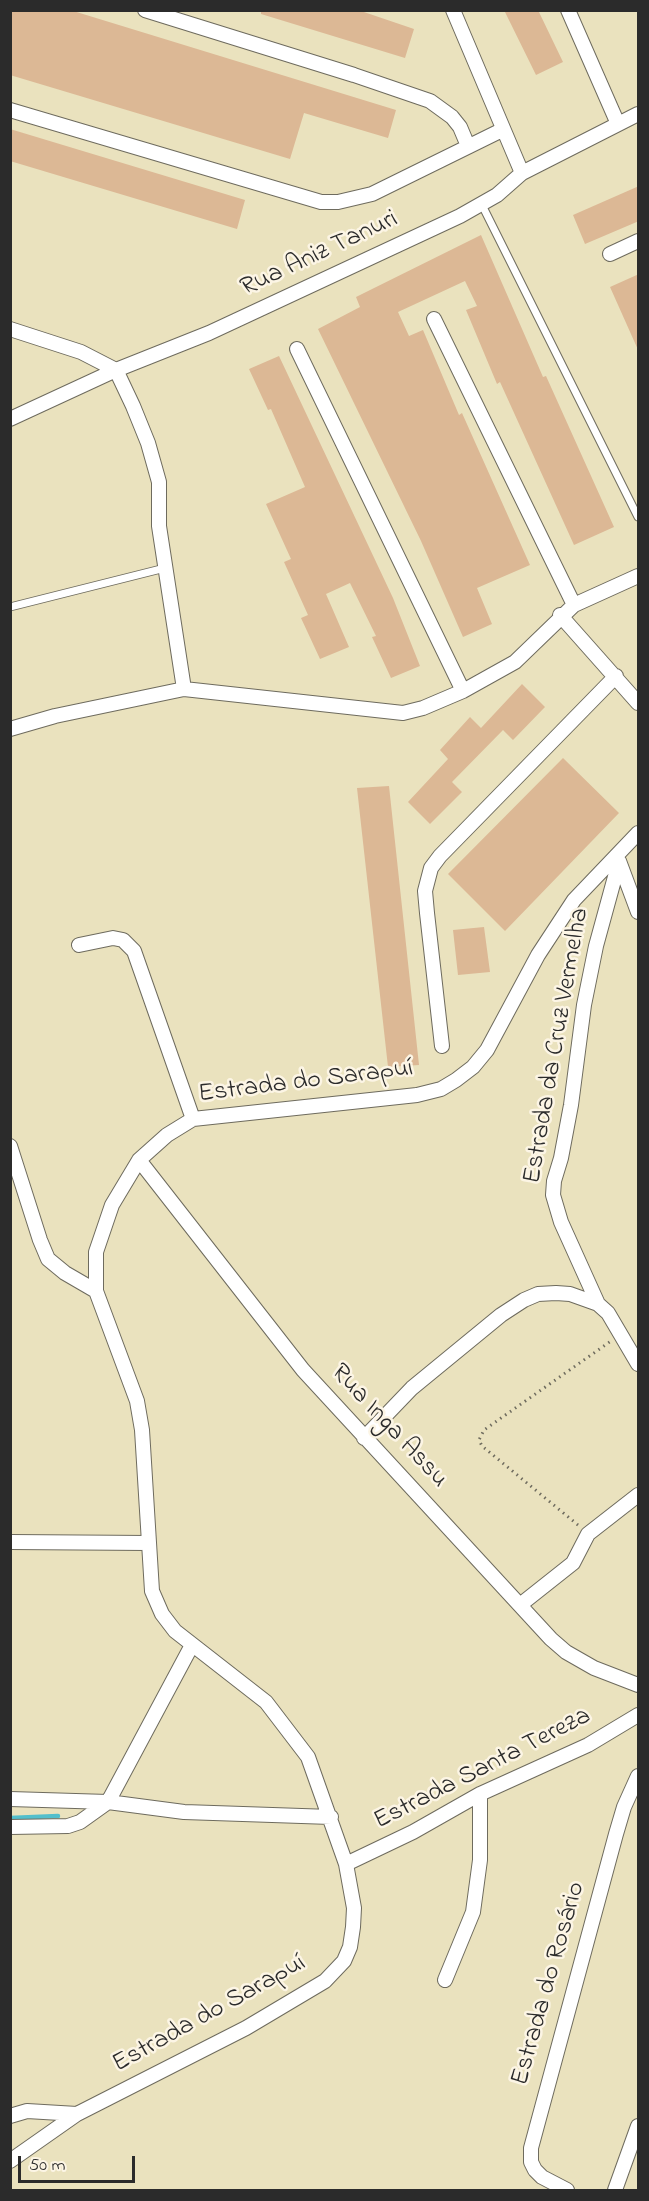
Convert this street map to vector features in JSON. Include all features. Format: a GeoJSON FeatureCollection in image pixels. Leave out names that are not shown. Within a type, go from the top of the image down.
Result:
{"type":"FeatureCollection","features":[{"type":"Feature","properties":{"kind":"street"},"geometry":{"type":"LineString","coordinates":[[145,10],[430,101],[452,117],[460,127],[468,146]]}},
{"type":"Feature","properties":{"kind":"street"},"geometry":{"type":"LineString","coordinates":[[453,10],[522,173]]}},
{"type":"Feature","properties":{"kind":"street"},"geometry":{"type":"LineString","coordinates":[[568,10],[618,124]]}},
{"type":"Feature","properties":{"kind":"street"},"geometry":{"type":"LineString","coordinates":[[10,110],[321,202],[338,202],[372,194],[502,129]]}},
{"type":"Feature","properties":{"kind":"street","name":"Rua Aniz Tanuri"},"geometry":{"type":"LineString","coordinates":[[10,419],[116,370],[209,333],[482,205],[522,173],[639,114]]}},
{"type":"Feature","properties":{"kind":"street"},"geometry":{"type":"LineString","coordinates":[[610,254],[639,241]]}},
{"type":"Feature","properties":{"kind":"street"},"geometry":{"type":"LineString","coordinates":[[434,320],[574,605]]}},
{"type":"Feature","properties":{"kind":"street"},"geometry":{"type":"LineString","coordinates":[[10,330],[81,352],[116,370],[148,443],[159,482],[159,526],[184,689]]}},
{"type":"Feature","properties":{"kind":"street"},"geometry":{"type":"LineString","coordinates":[[297,349],[463,691]]}},
{"type":"Feature","properties":{"kind":"street"},"geometry":{"type":"LineString","coordinates":[[10,729],[55,716],[184,689],[403,713],[423,708],[463,691],[515,662],[546,634],[560,615],[574,605],[639,576]]}},
{"type":"Feature","properties":{"kind":"street"},"geometry":{"type":"LineString","coordinates":[[560,615],[639,704]]}},
{"type":"Feature","properties":{"kind":"street"},"geometry":{"type":"LineString","coordinates":[[442,1046],[426,913],[425,891],[431,868],[440,856],[616,676]]}},
{"type":"Feature","properties":{"kind":"street","name":"Estrada do Sarapuí"},"geometry":{"type":"LineString","coordinates":[[10,2161],[77,2114],[246,2028],[326,1981],[344,1961],[350,1947],[354,1908],[346,1864],[331,1816],[308,1757],[289,1728],[266,1702],[192,1645],[162,1614],[152,1591],[144,1450],[137,1401],[96,1292],[96,1252],[112,1205],[139,1160],[167,1135],[193,1119],[417,1095],[441,1089],[456,1080],[473,1067],[487,1050],[538,955],[574,900],[639,833]]}},
{"type":"Feature","properties":{"kind":"street"},"geometry":{"type":"LineString","coordinates":[[618,857],[639,912]]}},
{"type":"Feature","properties":{"kind":"street","name":"Estrada da Cruz Vermelha"},"geometry":{"type":"LineString","coordinates":[[618,857],[593,958],[582,1015],[571,1105],[553,1195],[561,1222],[598,1304],[608,1313],[639,1364]]}},
{"type":"Feature","properties":{"kind":"street"},"geometry":{"type":"LineString","coordinates":[[79,945],[113,938],[123,940],[134,951],[193,1119]]}},
{"type":"Feature","properties":{"kind":"street"},"geometry":{"type":"LineString","coordinates":[[10,1146],[48,1259],[64,1273],[96,1292]]}},
{"type":"Feature","properties":{"kind":"street","name":"Rua Inga Assu"},"geometry":{"type":"LineString","coordinates":[[139,1160],[303,1370],[520,1605],[566,1652],[594,1668],[639,1685]]}},
{"type":"Feature","properties":{"kind":"street"},"geometry":{"type":"LineString","coordinates":[[364,1438],[412,1388],[501,1315],[524,1300],[538,1294],[570,1293],[598,1304]]}},
{"type":"Feature","properties":{"kind":"street"},"geometry":{"type":"LineString","coordinates":[[520,1605],[573,1563],[588,1534],[639,1495]]}},
{"type":"Feature","properties":{"kind":"street"},"geometry":{"type":"LineString","coordinates":[[10,1542],[148,1543]]}},
{"type":"Feature","properties":{"kind":"street"},"geometry":{"type":"LineString","coordinates":[[10,1827],[68,1826],[80,1822],[108,1802],[192,1645]]}},
{"type":"Feature","properties":{"kind":"street","name":"Estrada Santa Tereza"},"geometry":{"type":"LineString","coordinates":[[346,1864],[413,1832],[480,1794],[588,1745],[639,1715]]}},
{"type":"Feature","properties":{"kind":"street","name":"Estrada do Rosário"},"geometry":{"type":"LineString","coordinates":[[567,2190],[542,2177],[535,2170],[531,2162],[531,2148],[616,1834],[624,1807],[639,1776]]}},
{"type":"Feature","properties":{"kind":"street"},"geometry":{"type":"LineString","coordinates":[[445,1980],[473,1912],[480,1860],[480,1794]]}},
{"type":"Feature","properties":{"kind":"street"},"geometry":{"type":"LineString","coordinates":[[10,1799],[108,1802],[184,1812],[331,1816]]}},
{"type":"Feature","properties":{"kind":"street"},"geometry":{"type":"LineString","coordinates":[[10,2116],[27,2111],[77,2114]]}},
{"type":"Feature","properties":{"kind":"street"},"geometry":{"type":"LineString","coordinates":[[615,2190],[639,2126]]}},
{"type":"Feature","properties":{"kind":"lane"},"geometry":{"type":"LineString","coordinates":[[482,205],[639,518]]}},
{"type":"Feature","properties":{"kind":"lane"},"geometry":{"type":"LineString","coordinates":[[10,607],[165,568]]}},
{"type":"Feature","properties":{"kind":"path"},"geometry":{"type":"LineString","coordinates":[[588,1534],[483,1446],[479,1440],[484,1430],[621,1334]]}},
{"type":"Feature","properties":{"kind":"building"},"geometry":{"type":"Polygon","coordinates":[[[10,10],[70,10],[396,110],[388,138],[304,113],[290,159],[10,75],[10,10]]]}},
{"type":"Feature","properties":{"kind":"building"},"geometry":{"type":"Polygon","coordinates":[[[261,10],[358,10],[414,29],[405,58],[261,14],[261,10]]]}},
{"type":"Feature","properties":{"kind":"building"},"geometry":{"type":"Polygon","coordinates":[[[504,10],[538,10],[563,62],[536,75],[504,10]]]}},
{"type":"Feature","properties":{"kind":"building"},"geometry":{"type":"Polygon","coordinates":[[[10,129],[245,200],[237,229],[10,161],[10,129]]]}},
{"type":"Feature","properties":{"kind":"building"},"geometry":{"type":"Polygon","coordinates":[[[639,186],[639,221],[585,244],[573,215],[639,186]]]}},
{"type":"Feature","properties":{"kind":"building"},"geometry":{"type":"Polygon","coordinates":[[[481,235],[543,377],[546,376],[614,527],[574,545],[500,382],[497,384],[466,310],[477,306],[465,281],[398,312],[409,336],[423,330],[459,415],[462,413],[530,565],[477,588],[492,624],[463,637],[421,541],[318,329],[360,307],[356,297],[481,235]]]}},
{"type":"Feature","properties":{"kind":"building"},"geometry":{"type":"Polygon","coordinates":[[[639,274],[639,352],[610,287],[639,274]]]}},
{"type":"Feature","properties":{"kind":"building"},"geometry":{"type":"Polygon","coordinates":[[[279,356],[393,598],[420,666],[391,678],[372,637],[376,636],[350,583],[326,594],[349,647],[320,659],[301,618],[308,615],[284,562],[291,559],[266,504],[305,487],[271,409],[268,410],[249,369],[279,356]]]}},
{"type":"Feature","properties":{"kind":"building"},"geometry":{"type":"Polygon","coordinates":[[[522,684],[545,707],[513,740],[503,730],[452,782],[462,792],[430,824],[408,802],[448,759],[440,750],[470,717],[481,728],[522,684]]]}},
{"type":"Feature","properties":{"kind":"building"},"geometry":{"type":"Polygon","coordinates":[[[563,758],[619,813],[505,931],[448,874],[563,758]]]}},
{"type":"Feature","properties":{"kind":"building"},"geometry":{"type":"Polygon","coordinates":[[[389,786],[419,1065],[388,1067],[357,788],[389,786]]]}},
{"type":"Feature","properties":{"kind":"building"},"geometry":{"type":"Polygon","coordinates":[[[484,927],[490,972],[458,975],[453,930],[484,927]]]}},
{"type":"Feature","properties":{"kind":"waterway"},"geometry":{"type":"LineString","coordinates":[[10,1818],[58,1816]]}}]}
